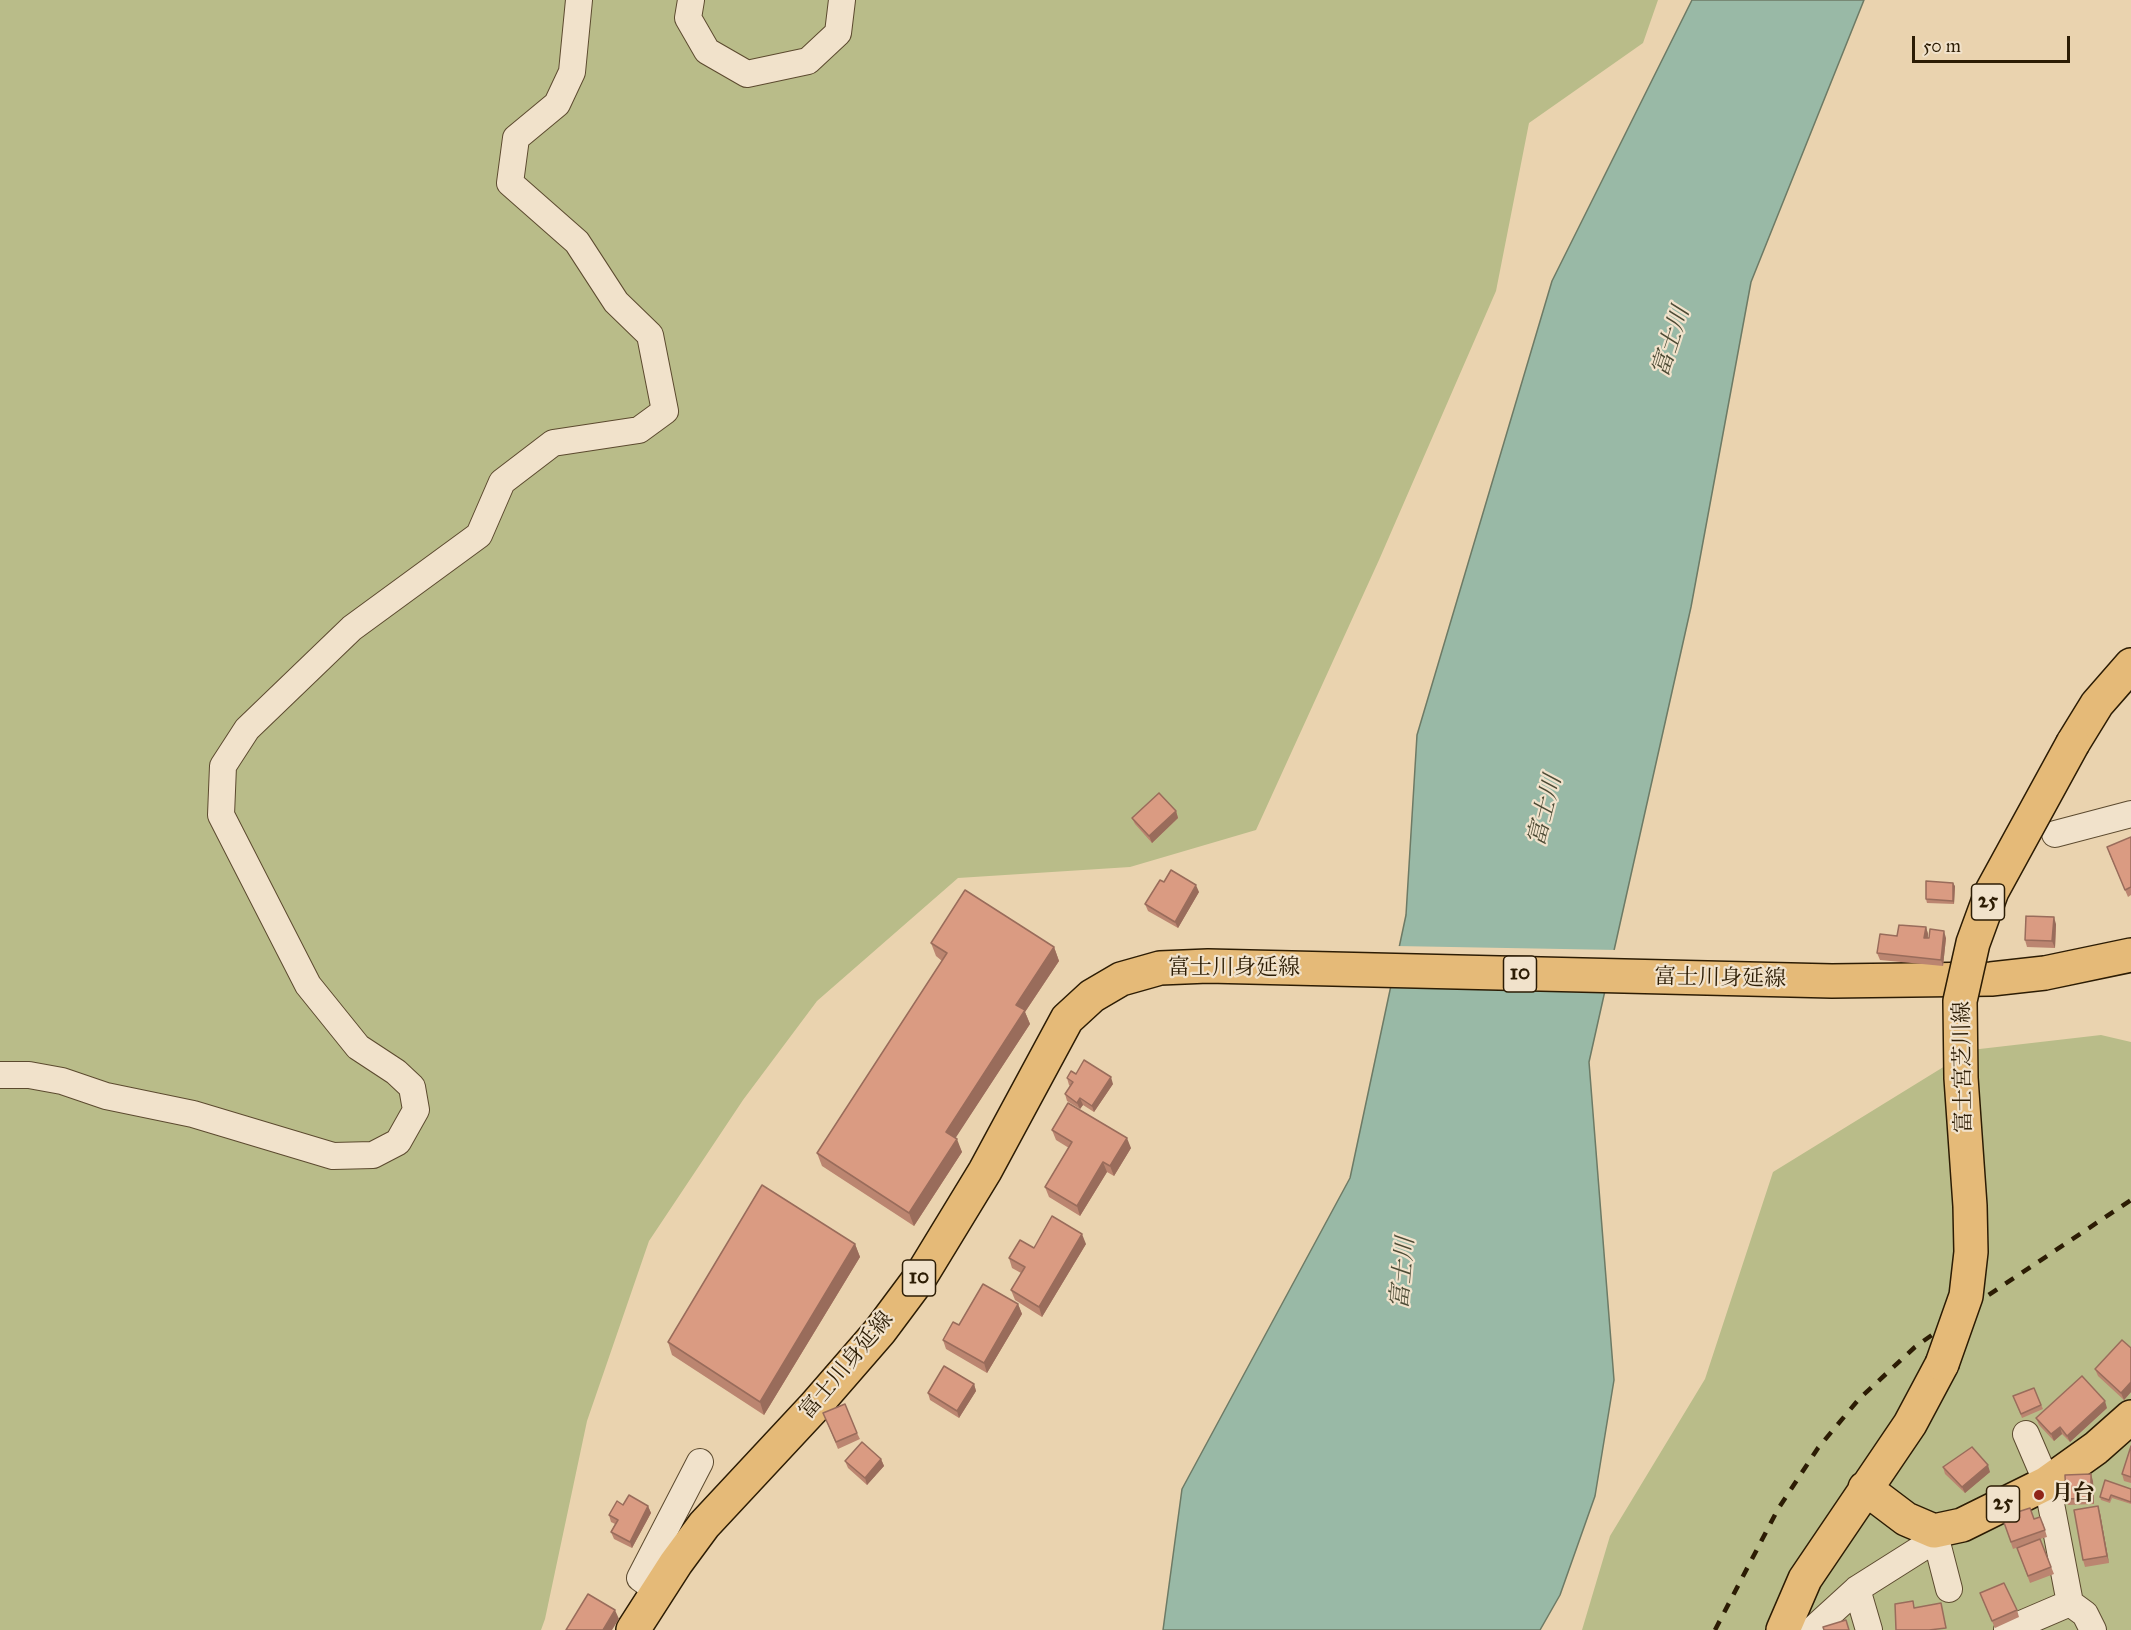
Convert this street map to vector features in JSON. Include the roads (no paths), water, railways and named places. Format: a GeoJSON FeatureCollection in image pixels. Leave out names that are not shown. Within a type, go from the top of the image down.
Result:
{"type":"FeatureCollection","features":[{"type":"Feature","properties":{"kind":"main road","name":"富士宮芝川線"},"geometry":{"type":"LineString","coordinates":[[1783,1630],[1805,1579],[1910,1424],[1942,1365],[1966,1296],[1971,1252],[1961,1078],[1960,1001],[1973,943],[1992,891],[2073,743],[2097,704],[2131,664]]}},
{"type":"Feature","properties":{"kind":"main road","name":"富士川身延線"},"geometry":{"type":"LineString","coordinates":[[633,1630],[704,1525],[822,1398],[880,1331],[921,1276],[985,1172],[1067,1019],[1092,996],[1120,979],[1160,968],[1208,966],[1832,981],[1991,979],[2045,973],[2131,955]]}},
{"type":"Feature","properties":{"kind":"main road","name":"25"},"geometry":{"type":"LineString","coordinates":[[1934,1531],[1962,1525],[2047,1483],[2096,1448],[2131,1417]]}},
{"type":"Feature","properties":{"kind":"main road"},"geometry":{"type":"LineString","coordinates":[[1865,1488],[1906,1519],[1934,1531]]}},
{"type":"Feature","properties":{"kind":"street"},"geometry":{"type":"LineString","coordinates":[[0,1075],[29,1075],[62,1082],[106,1096],[193,1114],[333,1156],[373,1155],[398,1142],[416,1110],[412,1087],[396,1072],[358,1047],[308,985],[221,815],[223,766],[247,729],[352,628],[479,535],[502,482],[553,443],[639,430],[665,411],[650,335],[616,302],[577,242],[510,183],[516,138],[557,104],[572,72],[579,0]]}},
{"type":"Feature","properties":{"kind":"street"},"geometry":{"type":"LineString","coordinates":[[691,0],[688,18],[707,51],[747,74],[808,61],[838,33],[842,0]]}},
{"type":"Feature","properties":{"kind":"street"},"geometry":{"type":"LineString","coordinates":[[2055,834],[2131,814]]}},
{"type":"Feature","properties":{"kind":"street"},"geometry":{"type":"LineString","coordinates":[[2026,1434],[2047,1483],[2070,1603],[2085,1614],[2093,1630]]}},
{"type":"Feature","properties":{"kind":"street"},"geometry":{"type":"LineString","coordinates":[[658,1591],[640,1578],[700,1462]]}},
{"type":"Feature","properties":{"kind":"street"},"geometry":{"type":"LineString","coordinates":[[1934,1531],[1949,1588]]}},
{"type":"Feature","properties":{"kind":"street"},"geometry":{"type":"LineString","coordinates":[[1812,1630],[1857,1589],[1925,1546],[1934,1531]]}},
{"type":"Feature","properties":{"kind":"street"},"geometry":{"type":"LineString","coordinates":[[1857,1589],[1869,1630]]}},
{"type":"Feature","properties":{"kind":"street"},"geometry":{"type":"LineString","coordinates":[[2012,1629],[2070,1603]]}},
{"type":"Feature","properties":{"kind":"water","name":"富士川"},"geometry":{"type":"Polygon","coordinates":[[[1692,0],[1864,0],[1751,282],[1691,607],[1589,1062],[1614,1380],[1595,1496],[1560,1595],[1540,1630],[1163,1630],[1182,1489],[1350,1178],[1406,915],[1417,735],[1552,281],[1692,0]]]}},
{"type":"Feature","properties":{"kind":"railway"},"geometry":{"type":"LineString","coordinates":[[1715,1630],[1778,1509],[1818,1448],[1859,1399],[1915,1347],[2131,1200]]}},
{"type":"Feature","properties":{"kind":"place","name":"月台"},"geometry":{"type":"Point","coordinates":[2039,1495]}}]}
